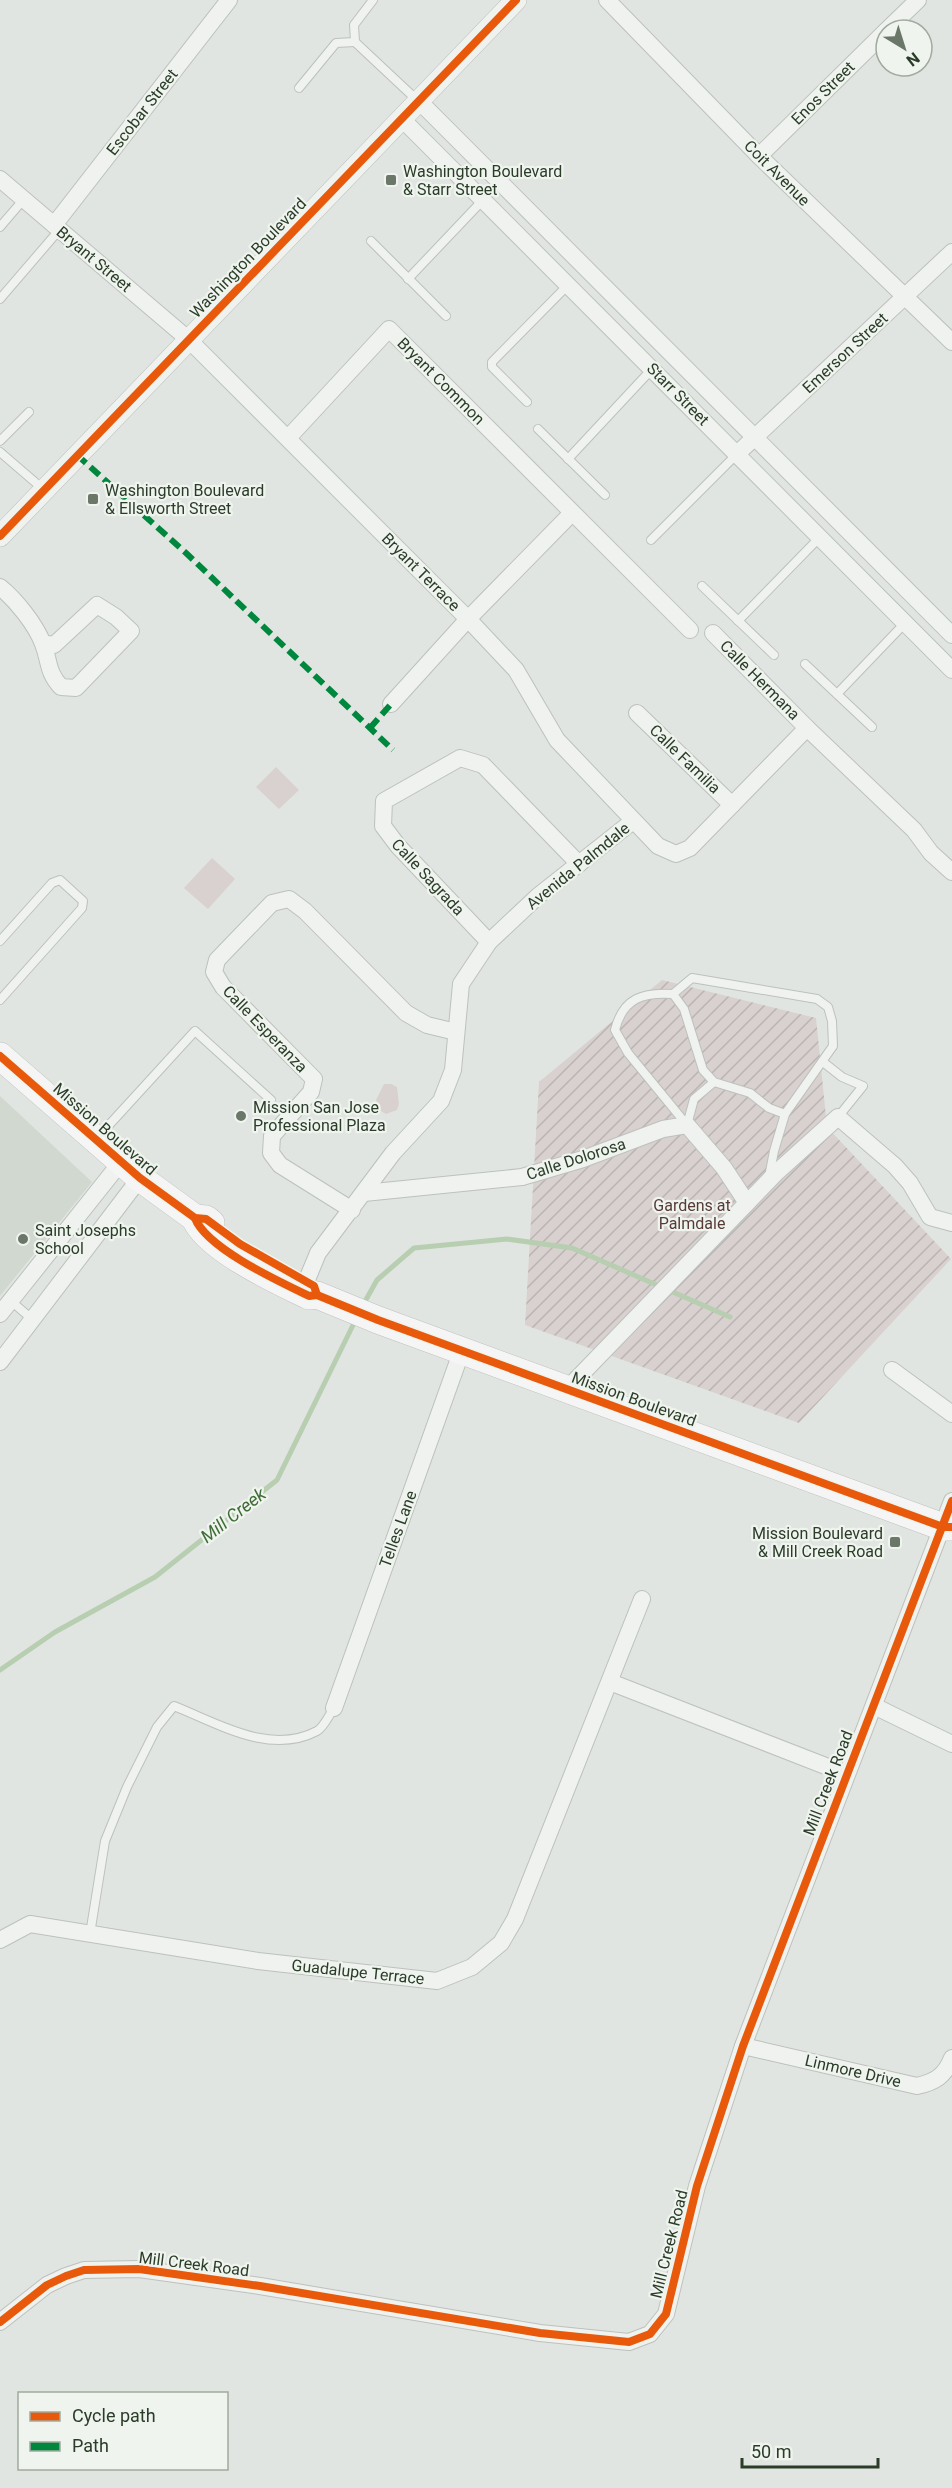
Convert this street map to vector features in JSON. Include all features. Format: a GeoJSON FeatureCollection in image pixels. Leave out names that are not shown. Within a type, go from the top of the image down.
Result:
{"type":"FeatureCollection","features":[{"type":"Feature","properties":{"kind":"main road","name":"Mission Boulevard"},"geometry":{"type":"LineString","coordinates":[[0,1056],[130,1170],[195,1218],[198,1228],[237,1257],[309,1296],[320,1293],[378,1320],[949,1531]]}},
{"type":"Feature","properties":{"kind":"street","name":"Escobar Street"},"geometry":{"type":"LineString","coordinates":[[57,227],[229,0]]}},
{"type":"Feature","properties":{"kind":"street","name":"Washington Boulevard"},"geometry":{"type":"LineString","coordinates":[[0,536],[516,0]]}},
{"type":"Feature","properties":{"kind":"street","name":"Coit Avenue"},"geometry":{"type":"LineString","coordinates":[[607,0],[759,156],[952,342]]}},
{"type":"Feature","properties":{"kind":"street","name":"Enos Street"},"geometry":{"type":"LineString","coordinates":[[900,18],[918,0]]}},
{"type":"Feature","properties":{"kind":"street","name":"Enos Street"},"geometry":{"type":"LineString","coordinates":[[759,156],[874,44]]}},
{"type":"Feature","properties":{"kind":"street","name":"Starr Street"},"geometry":{"type":"LineString","coordinates":[[420,102],[952,635]]}},
{"type":"Feature","properties":{"kind":"street","name":"Starr Street"},"geometry":{"type":"LineString","coordinates":[[402,120],[738,453],[952,670]]}},
{"type":"Feature","properties":{"kind":"street","name":"Bryant Street"},"geometry":{"type":"LineString","coordinates":[[0,179],[188,339]]}},
{"type":"Feature","properties":{"kind":"street","name":"Emerson Street"},"geometry":{"type":"LineString","coordinates":[[738,453],[952,252]]}},
{"type":"Feature","properties":{"kind":"street","name":"Bryant Common"},"geometry":{"type":"LineString","coordinates":[[288,438],[389,329],[690,630]]}},
{"type":"Feature","properties":{"kind":"street","name":"Bryant Terrace"},"geometry":{"type":"LineString","coordinates":[[188,339],[468,619],[516,670],[557,740],[633,821]]}},
{"type":"Feature","properties":{"kind":"street"},"geometry":{"type":"LineString","coordinates":[[391,704],[468,619],[572,513]]}},
{"type":"Feature","properties":{"kind":"street"},"geometry":{"type":"LineString","coordinates":[[0,588],[16,600],[43,643],[52,677],[61,687],[76,688],[131,631],[117,617],[97,605],[54,645],[43,643]]}},
{"type":"Feature","properties":{"kind":"street","name":"Calle Hermana"},"geometry":{"type":"LineString","coordinates":[[712,633],[807,728]]}},
{"type":"Feature","properties":{"kind":"street","name":"Calle Familia"},"geometry":{"type":"LineString","coordinates":[[638,713],[732,805]]}},
{"type":"Feature","properties":{"kind":"street"},"geometry":{"type":"LineString","coordinates":[[807,728],[914,830],[931,853],[952,872]]}},
{"type":"Feature","properties":{"kind":"street","name":"Avenida Palmdale"},"geometry":{"type":"LineString","coordinates":[[320,1293],[318,1252],[393,1153],[441,1101],[453,1070],[461,984],[489,942],[538,896],[633,821],[658,846],[676,854],[690,848],[807,728]]}},
{"type":"Feature","properties":{"kind":"street","name":"Calle Sagrada"},"geometry":{"type":"LineString","coordinates":[[489,942],[398,846],[383,826],[384,801],[460,758],[483,765],[579,864]]}},
{"type":"Feature","properties":{"kind":"street","name":"Calle Esperanza"},"geometry":{"type":"LineString","coordinates":[[352,1210],[280,1165],[271,1153],[272,1136],[311,1092],[314,1079],[223,987],[214,972],[218,960],[272,903],[289,899],[305,911],[406,1013],[427,1025],[456,1032]]}},
{"type":"Feature","properties":{"kind":"street"},"geometry":{"type":"LineString","coordinates":[[567,1389],[747,1203],[837,1117],[895,1166],[910,1183],[930,1217],[952,1223]]}},
{"type":"Feature","properties":{"kind":"street"},"geometry":{"type":"LineString","coordinates":[[687,1125],[724,1168],[747,1203]]}},
{"type":"Feature","properties":{"kind":"street","name":"Calle Dolorosa"},"geometry":{"type":"LineString","coordinates":[[364,1193],[522,1177],[583,1159],[663,1130],[687,1125]]}},
{"type":"Feature","properties":{"kind":"street"},"geometry":{"type":"LineString","coordinates":[[0,1314],[130,1170]]}},
{"type":"Feature","properties":{"kind":"street"},"geometry":{"type":"LineString","coordinates":[[0,1362],[33,1320],[130,1170]]}},
{"type":"Feature","properties":{"kind":"street","name":"Telles Lane"},"geometry":{"type":"LineString","coordinates":[[333,1708],[462,1350]]}},
{"type":"Feature","properties":{"kind":"street"},"geometry":{"type":"LineString","coordinates":[[892,1370],[952,1414]]}},
{"type":"Feature","properties":{"kind":"street"},"geometry":{"type":"LineString","coordinates":[[949,1531],[952,1501]]}},
{"type":"Feature","properties":{"kind":"street","name":"Mill Creek Road"},"geometry":{"type":"LineString","coordinates":[[0,2322],[46,2285],[66,2276],[84,2270],[139,2269],[260,2286],[561,2335],[629,2342],[651,2334],[666,2314],[697,2186],[743,2046],[846,1774],[949,1531]]}},
{"type":"Feature","properties":{"kind":"street","name":"Guadalupe Terrace"},"geometry":{"type":"LineString","coordinates":[[0,1940],[30,1924],[258,1961],[437,1981],[472,1967],[501,1943],[515,1919],[642,1599]]}},
{"type":"Feature","properties":{"kind":"street"},"geometry":{"type":"LineString","coordinates":[[610,1682],[846,1774]]}},
{"type":"Feature","properties":{"kind":"street"},"geometry":{"type":"LineString","coordinates":[[874,1706],[952,1744]]}},
{"type":"Feature","properties":{"kind":"street","name":"Linmore Drive"},"geometry":{"type":"LineString","coordinates":[[743,2046],[917,2086],[934,2082],[949,2066],[952,2058]]}},
{"type":"Feature","properties":{"kind":"lane"},"geometry":{"type":"LineString","coordinates":[[373,0],[354,24],[355,42],[420,102]]}},
{"type":"Feature","properties":{"kind":"lane"},"geometry":{"type":"LineString","coordinates":[[299,88],[336,43],[355,42]]}},
{"type":"Feature","properties":{"kind":"lane"},"geometry":{"type":"LineString","coordinates":[[0,227],[24,199]]}},
{"type":"Feature","properties":{"kind":"lane"},"geometry":{"type":"LineString","coordinates":[[408,279],[483,200]]}},
{"type":"Feature","properties":{"kind":"lane"},"geometry":{"type":"LineString","coordinates":[[0,299],[57,227]]}},
{"type":"Feature","properties":{"kind":"lane"},"geometry":{"type":"LineString","coordinates":[[371,241],[446,316]]}},
{"type":"Feature","properties":{"kind":"lane"},"geometry":{"type":"LineString","coordinates":[[527,402],[492,368],[492,362],[568,285]]}},
{"type":"Feature","properties":{"kind":"lane"},"geometry":{"type":"LineString","coordinates":[[568,459],[652,369]]}},
{"type":"Feature","properties":{"kind":"lane"},"geometry":{"type":"LineString","coordinates":[[0,441],[29,412]]}},
{"type":"Feature","properties":{"kind":"lane"},"geometry":{"type":"LineString","coordinates":[[538,429],[605,495]]}},
{"type":"Feature","properties":{"kind":"lane"},"geometry":{"type":"LineString","coordinates":[[0,452],[44,490]]}},
{"type":"Feature","properties":{"kind":"lane"},"geometry":{"type":"LineString","coordinates":[[651,540],[738,453]]}},
{"type":"Feature","properties":{"kind":"lane"},"geometry":{"type":"LineString","coordinates":[[738,621],[820,537]]}},
{"type":"Feature","properties":{"kind":"lane"},"geometry":{"type":"LineString","coordinates":[[702,586],[774,655]]}},
{"type":"Feature","properties":{"kind":"lane"},"geometry":{"type":"LineString","coordinates":[[837,694],[905,623]]}},
{"type":"Feature","properties":{"kind":"lane"},"geometry":{"type":"LineString","coordinates":[[805,664],[872,727]]}},
{"type":"Feature","properties":{"kind":"lane"},"geometry":{"type":"LineString","coordinates":[[0,941],[52,883],[60,880],[83,901],[82,908],[0,1000]]}},
{"type":"Feature","properties":{"kind":"lane"},"geometry":{"type":"LineString","coordinates":[[687,1125],[628,1053],[615,1030],[618,1017],[634,999],[650,992],[673,994],[692,978],[817,999],[828,1007],[832,1021],[833,1046],[785,1114],[774,1151],[769,1181]]}},
{"type":"Feature","properties":{"kind":"lane"},"geometry":{"type":"LineString","coordinates":[[673,994],[684,1010],[703,1070],[714,1082],[750,1093],[770,1108],[785,1114]]}},
{"type":"Feature","properties":{"kind":"lane"},"geometry":{"type":"LineString","coordinates":[[96,1140],[195,1032],[271,1100]]}},
{"type":"Feature","properties":{"kind":"lane"},"geometry":{"type":"LineString","coordinates":[[823,1062],[842,1077],[863,1086],[837,1117]]}},
{"type":"Feature","properties":{"kind":"lane"},"geometry":{"type":"LineString","coordinates":[[687,1125],[694,1099],[714,1082]]}},
{"type":"Feature","properties":{"kind":"lane"},"geometry":{"type":"LineString","coordinates":[[11,1301],[33,1320]]}},
{"type":"Feature","properties":{"kind":"lane"},"geometry":{"type":"LineString","coordinates":[[90,1934],[105,1841],[127,1787],[147,1747],[157,1728],[174,1706],[255,1739],[294,1738],[319,1730],[333,1708]]}},
{"type":"Feature","properties":{"kind":"shaded area","name":"Saint Josephs School"},"geometry":{"type":"Polygon","coordinates":[[[0,1096],[92,1182],[0,1296],[0,1096]]]}},
{"type":"Feature","properties":{"kind":"green space"},"geometry":{"type":"Polygon","coordinates":[[[276,767],[299,790],[279,809],[256,787],[276,767]]]}},
{"type":"Feature","properties":{"kind":"green space"},"geometry":{"type":"Polygon","coordinates":[[[212,858],[235,879],[208,909],[184,888],[212,858]]]}},
{"type":"Feature","properties":{"kind":"green space","name":"Gardens at Palmdale"},"geometry":{"type":"Polygon","coordinates":[[[662,980],[816,1018],[827,1127],[951,1259],[799,1423],[525,1325],[539,1082],[662,980]]]}},
{"type":"Feature","properties":{"kind":"green space"},"geometry":{"type":"Polygon","coordinates":[[[384,1084],[397,1087],[399,1104],[397,1110],[386,1114],[379,1110],[376,1100],[384,1084]]]}},
{"type":"Feature","properties":{"kind":"waterway"},"geometry":{"type":"LineString","coordinates":[[363,1305],[377,1280],[414,1248],[507,1239],[572,1248],[730,1317]]}},
{"type":"Feature","properties":{"kind":"waterway","name":"Mill Creek"},"geometry":{"type":"LineString","coordinates":[[0,1670],[55,1632],[155,1577],[277,1480],[356,1319]]}},
{"type":"Feature","properties":{"kind":"marked path"},"geometry":{"type":"LineString","coordinates":[[77,455],[186,553],[393,750]]}},
{"type":"Feature","properties":{"kind":"marked path"},"geometry":{"type":"LineString","coordinates":[[370,728],[391,704]]}},
{"type":"Feature","properties":{"kind":"cycle path"},"geometry":{"type":"LineString","coordinates":[[0,536],[516,0]]}},
{"type":"Feature","properties":{"kind":"cycle path"},"geometry":{"type":"LineString","coordinates":[[0,1056],[140,1178],[195,1218],[206,1219],[240,1244],[314,1286],[317,1295]]}},
{"type":"Feature","properties":{"kind":"cycle path"},"geometry":{"type":"LineString","coordinates":[[195,1218],[213,1241],[228,1252],[309,1296],[317,1295],[378,1320],[943,1527],[952,1527]]}},
{"type":"Feature","properties":{"kind":"cycle path"},"geometry":{"type":"LineString","coordinates":[[0,2322],[47,2285],[66,2276],[84,2270],[139,2269],[260,2286],[540,2333],[629,2342],[650,2334],[666,2314],[697,2186],[743,2046],[952,1501]]}},
{"type":"Feature","properties":{"kind":"place","name":"Washington Boulevard & Starr Street"},"geometry":{"type":"Point","coordinates":[391,180]}},
{"type":"Feature","properties":{"kind":"place","name":"Washington Boulevard & Ellsworth Street"},"geometry":{"type":"Point","coordinates":[93,499]}},
{"type":"Feature","properties":{"kind":"place","name":"Mission San Jose Professional Plaza"},"geometry":{"type":"Point","coordinates":[241,1116]}},
{"type":"Feature","properties":{"kind":"place","name":"Saint Josephs School"},"geometry":{"type":"Point","coordinates":[23,1239]}},
{"type":"Feature","properties":{"kind":"place","name":"Mission Boulevard & Mill Creek Road"},"geometry":{"type":"Point","coordinates":[895,1542]}}]}
